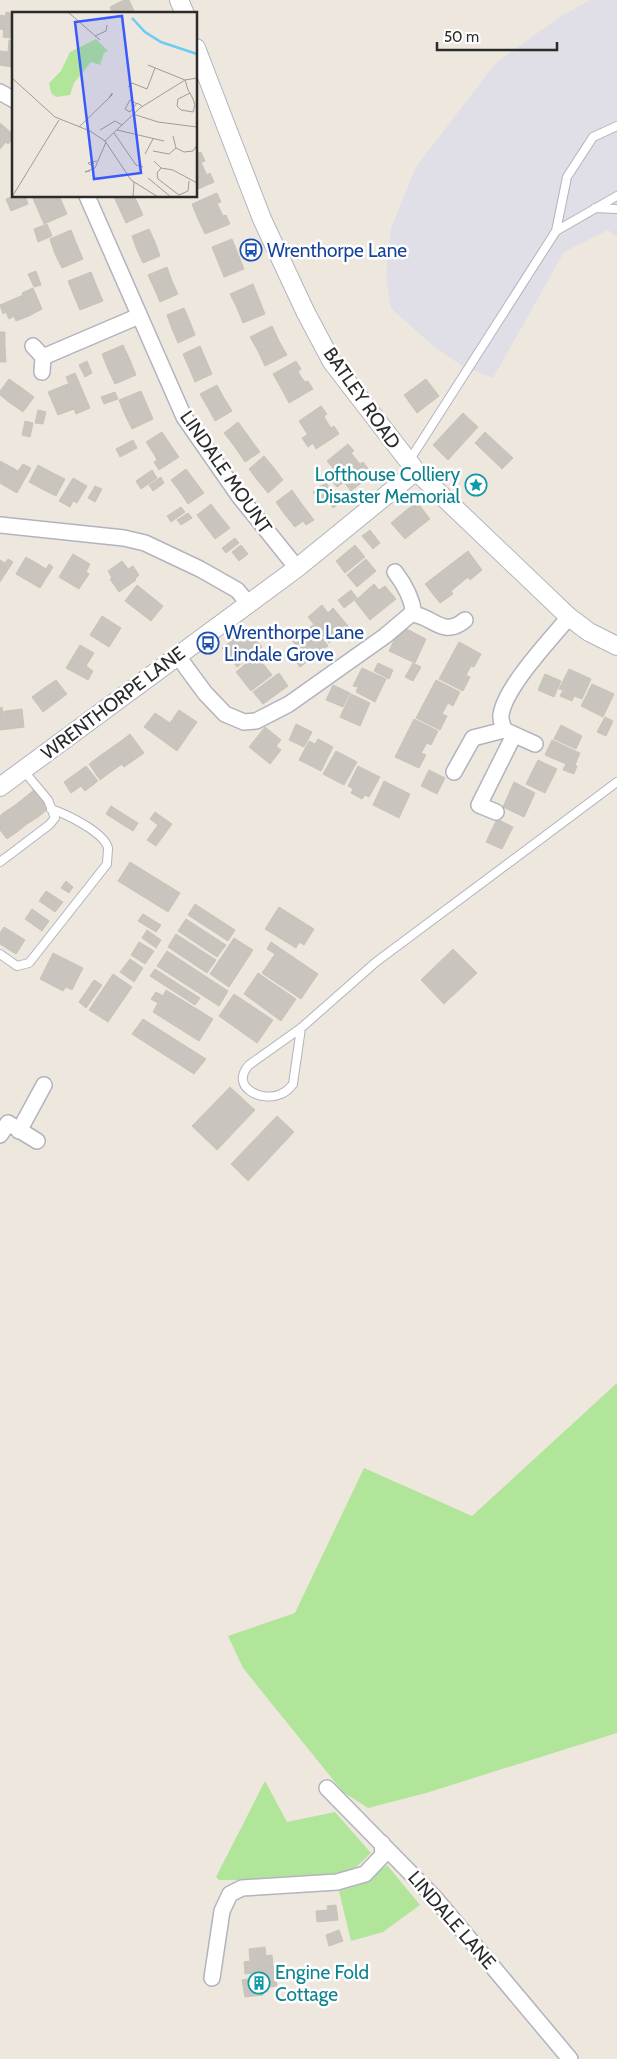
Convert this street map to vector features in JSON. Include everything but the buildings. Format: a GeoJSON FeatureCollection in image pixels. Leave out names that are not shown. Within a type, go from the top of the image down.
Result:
{"type":"FeatureCollection","features":[{"type":"Feature","properties":{"kind":"street"},"geometry":{"type":"LineString","coordinates":[[179,0],[184,12]]}},
{"type":"Feature","properties":{"kind":"street","name":"BATLEY ROAD"},"geometry":{"type":"LineString","coordinates":[[198,59],[201,76],[262,219],[305,311],[332,362],[412,467],[569,617],[589,632],[617,646]]}},
{"type":"Feature","properties":{"kind":"street"},"geometry":{"type":"LineString","coordinates":[[0,92],[12,99]]}},
{"type":"Feature","properties":{"kind":"street","name":"LINDALE MOUNT"},"geometry":{"type":"LineString","coordinates":[[88,198],[184,417],[239,496],[296,568]]}},
{"type":"Feature","properties":{"kind":"street"},"geometry":{"type":"LineString","coordinates":[[39,358],[139,316]]}},
{"type":"Feature","properties":{"kind":"street","name":"WRENTHORPE LANE"},"geometry":{"type":"LineString","coordinates":[[2,781],[23,770],[296,568],[412,467]]}},
{"type":"Feature","properties":{"kind":"street"},"geometry":{"type":"LineString","coordinates":[[0,525],[124,538],[145,543],[171,554],[237,590],[248,603]]}},
{"type":"Feature","properties":{"kind":"street"},"geometry":{"type":"LineString","coordinates":[[395,572],[402,581],[413,603],[414,614]]}},
{"type":"Feature","properties":{"kind":"street"},"geometry":{"type":"LineString","coordinates":[[177,656],[225,714],[244,722],[256,721],[289,704],[385,636],[411,614],[418,614],[436,625],[450,628],[457,627],[465,620]]}},
{"type":"Feature","properties":{"kind":"street"},"geometry":{"type":"LineString","coordinates":[[496,812],[479,805],[509,737],[500,718],[507,700],[523,672],[569,617]]}},
{"type":"Feature","properties":{"kind":"street"},"geometry":{"type":"LineString","coordinates":[[454,772],[473,738],[509,737],[535,744]]}},
{"type":"Feature","properties":{"kind":"street"},"geometry":{"type":"LineString","coordinates":[[19,1131],[44,1085]]}},
{"type":"Feature","properties":{"kind":"street"},"geometry":{"type":"LineString","coordinates":[[0,1135],[8,1123],[38,1141]]}},
{"type":"Feature","properties":{"kind":"street","name":"LINDALE LANE"},"geometry":{"type":"LineString","coordinates":[[327,1788],[435,1898],[570,2059]]}},
{"type":"Feature","properties":{"kind":"street"},"geometry":{"type":"LineString","coordinates":[[212,1978],[222,1911],[230,1894],[242,1888],[337,1882],[365,1874],[383,1855],[382,1843]]}},
{"type":"Feature","properties":{"kind":"lane"},"geometry":{"type":"LineString","coordinates":[[412,467],[556,231],[567,177],[593,137],[617,126]]}},
{"type":"Feature","properties":{"kind":"lane"},"geometry":{"type":"LineString","coordinates":[[556,231],[593,208],[617,196]]}},
{"type":"Feature","properties":{"kind":"lane"},"geometry":{"type":"LineString","coordinates":[[593,208],[617,209]]}},
{"type":"Feature","properties":{"kind":"lane"},"geometry":{"type":"LineString","coordinates":[[0,862],[49,825],[55,818],[48,800],[23,770]]}},
{"type":"Feature","properties":{"kind":"lane"},"geometry":{"type":"LineString","coordinates":[[301,1028],[293,1084],[288,1090],[282,1094],[270,1097],[256,1095],[247,1088],[242,1078],[243,1071],[249,1065],[301,1028],[376,962],[617,782]]}},
{"type":"Feature","properties":{"kind":"lane"},"geometry":{"type":"LineString","coordinates":[[0,954],[17,966],[29,963],[107,864],[108,848],[103,840],[70,816],[51,809]]}},
{"type":"Feature","properties":{"kind":"shaded area"},"geometry":{"type":"Polygon","coordinates":[[[590,0],[617,0],[617,237],[608,230],[564,252],[493,378],[462,366],[432,345],[391,308],[386,276],[391,228],[416,167],[495,64],[558,18],[590,0]]]}},
{"type":"Feature","properties":{"kind":"green space"},"geometry":{"type":"Polygon","coordinates":[[[617,1383],[617,1733],[426,1793],[368,1808],[343,1792],[243,1668],[228,1636],[295,1613],[364,1468],[472,1516],[617,1383]]]}},
{"type":"Feature","properties":{"kind":"green space"},"geometry":{"type":"Polygon","coordinates":[[[265,1781],[287,1822],[335,1812],[371,1853],[352,1871],[308,1880],[219,1880],[216,1877],[265,1781]]]}},
{"type":"Feature","properties":{"kind":"green space"},"geometry":{"type":"Polygon","coordinates":[[[387,1865],[420,1905],[383,1932],[351,1941],[339,1891],[363,1884],[387,1865]]]}},
{"type":"Feature","properties":{"kind":"place","name":"Wrenthorpe Lane"},"geometry":{"type":"Point","coordinates":[251,250]}},
{"type":"Feature","properties":{"kind":"place","name":"Lofthouse Colliery Disaster Memorial"},"geometry":{"type":"Point","coordinates":[476,485]}},
{"type":"Feature","properties":{"kind":"place","name":"Wrenthorpe Lane Lindale Grove"},"geometry":{"type":"Point","coordinates":[208,643]}},
{"type":"Feature","properties":{"kind":"place","name":"Engine Fold Cottage"},"geometry":{"type":"Point","coordinates":[259,1983]}}]}
